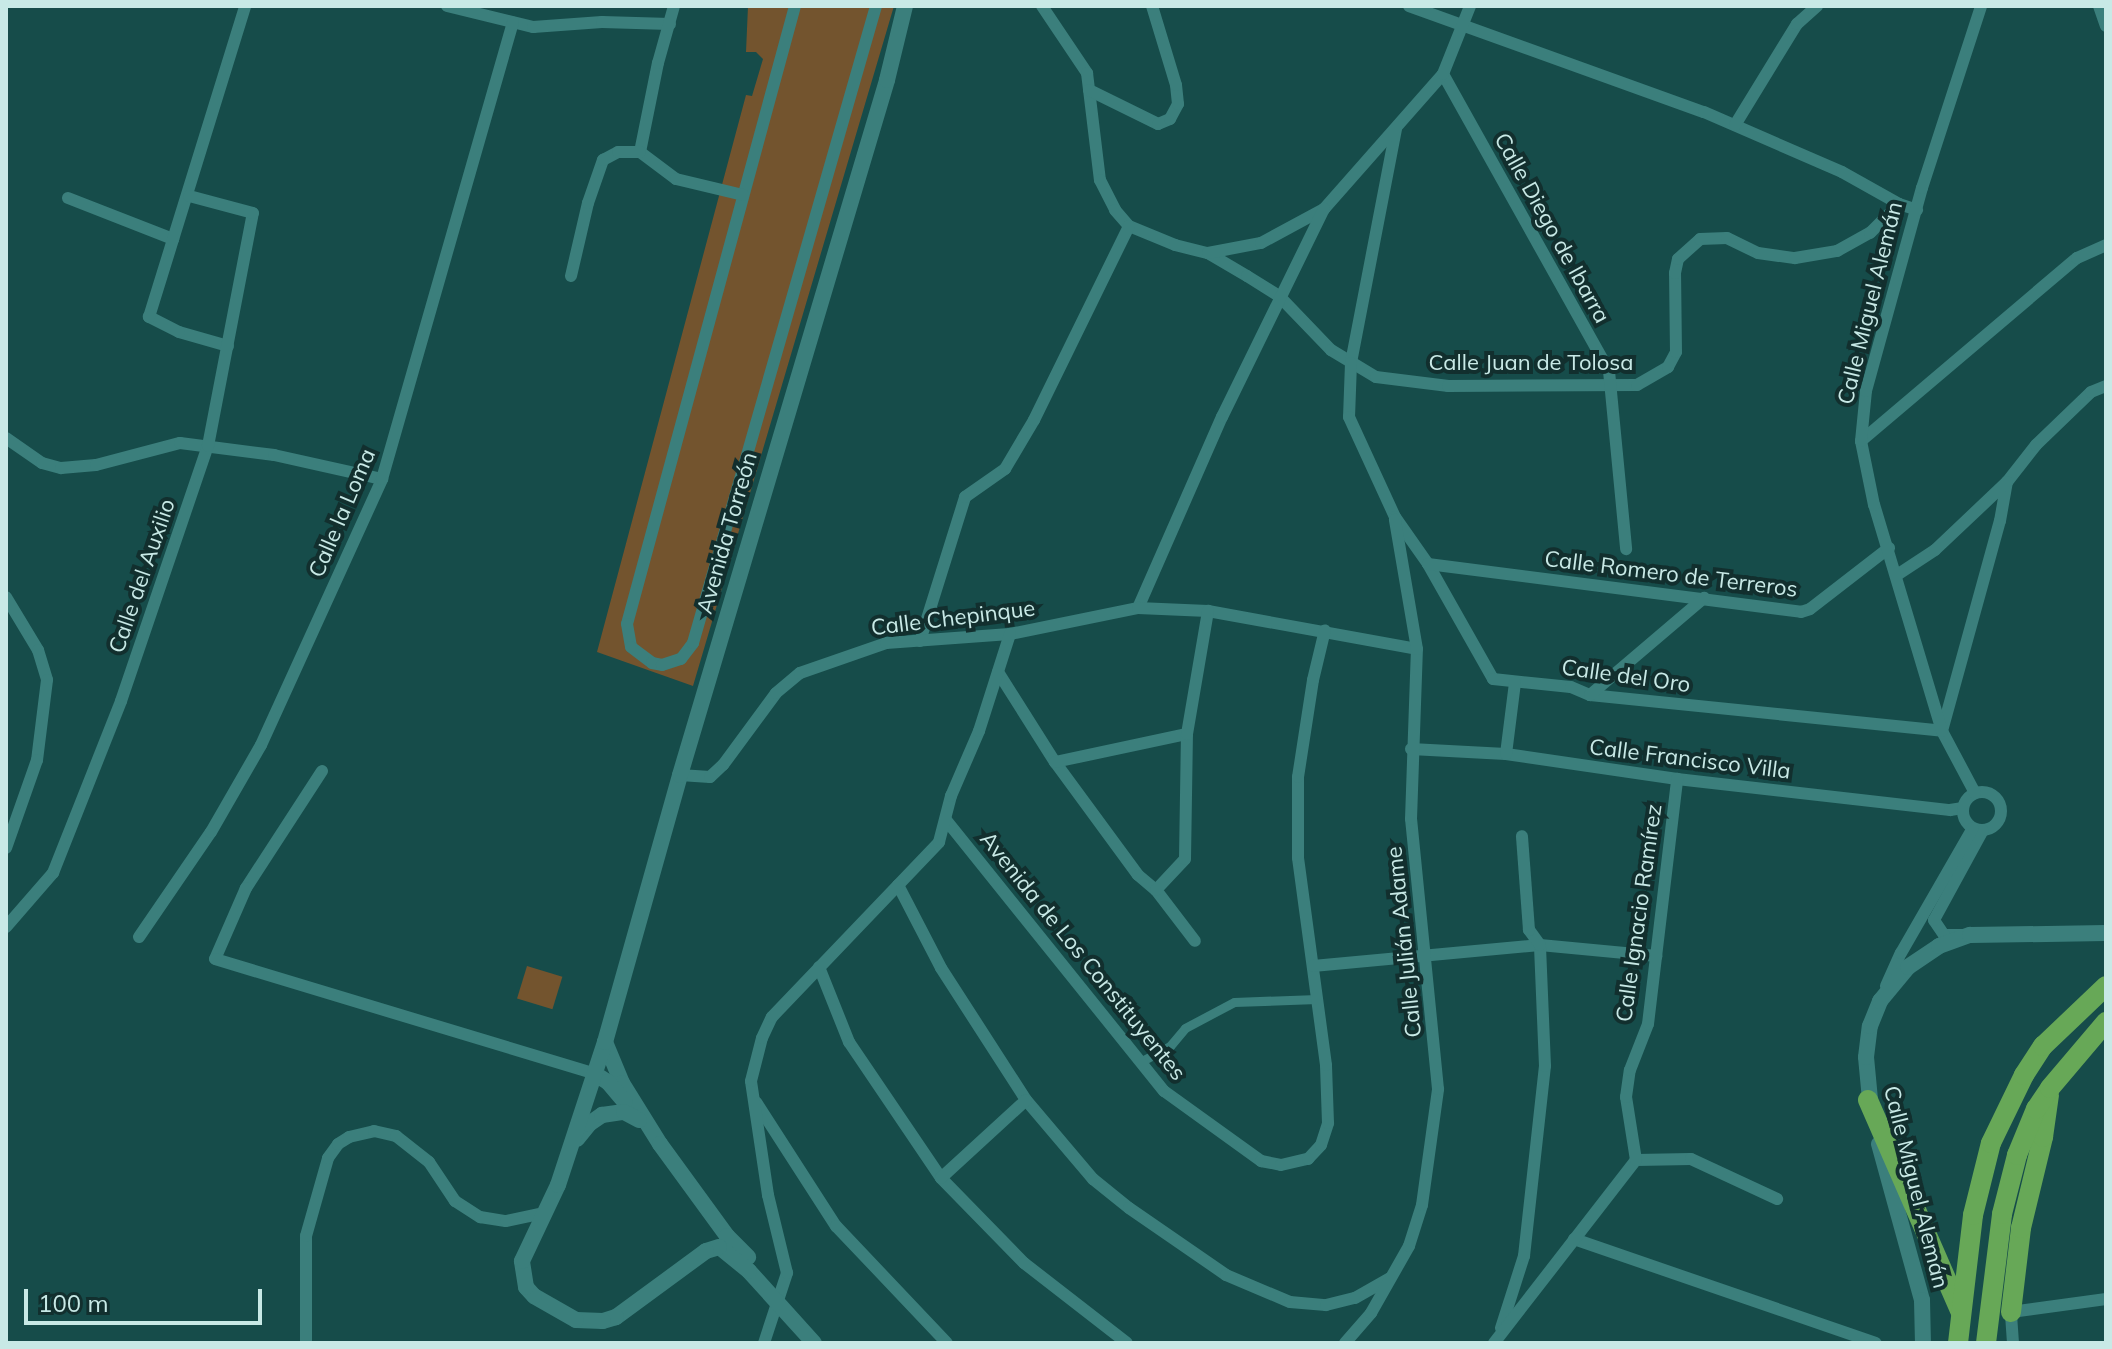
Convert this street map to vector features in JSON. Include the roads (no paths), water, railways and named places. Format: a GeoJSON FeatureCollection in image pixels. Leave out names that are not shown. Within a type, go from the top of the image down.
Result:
{"type":"FeatureCollection","features":[{"type":"Feature","properties":{"kind":"main road"},"geometry":{"type":"LineString","coordinates":[[1958,1343],[1973,1215],[1991,1143],[2024,1075],[2043,1046],[2106,986]]}},
{"type":"Feature","properties":{"kind":"main road"},"geometry":{"type":"LineString","coordinates":[[1986,1343],[2007,1190],[2026,1131],[2050,1088],[2106,1022]]}},
{"type":"Feature","properties":{"kind":"main road"},"geometry":{"type":"LineString","coordinates":[[2011,1312],[2021,1228],[2043,1137],[2050,1088]]}},
{"type":"Feature","properties":{"kind":"main road"},"geometry":{"type":"LineString","coordinates":[[1868,1100],[1961,1313]]}},
{"type":"Feature","properties":{"kind":"street"},"geometry":{"type":"LineString","coordinates":[[228,346],[179,332],[149,317],[189,196],[245,6]]}},
{"type":"Feature","properties":{"kind":"street"},"geometry":{"type":"LineString","coordinates":[[447,6],[552,28],[602,22],[670,24]]}},
{"type":"Feature","properties":{"kind":"street"},"geometry":{"type":"LineString","coordinates":[[640,152],[658,63],[674,6]]}},
{"type":"Feature","properties":{"kind":"street"},"geometry":{"type":"LineString","coordinates":[[795,6],[627,624],[631,647],[652,663],[662,665],[681,659],[693,643],[876,6]]}},
{"type":"Feature","properties":{"kind":"street","name":"Avenida Torreón"},"geometry":{"type":"LineString","coordinates":[[571,1148],[605,1042],[680,775],[887,80],[905,6]]}},
{"type":"Feature","properties":{"kind":"street"},"geometry":{"type":"LineString","coordinates":[[1042,6],[1087,73],[1100,180],[1115,210],[1129,226],[1175,245],[1208,253],[1261,243],[1324,209]]}},
{"type":"Feature","properties":{"kind":"street"},"geometry":{"type":"LineString","coordinates":[[1089,90],[1158,124],[1170,119],[1178,104],[1176,85],[1152,6]]}},
{"type":"Feature","properties":{"kind":"street"},"geometry":{"type":"LineString","coordinates":[[1409,6],[1735,125],[1842,172],[1899,204],[1917,210]]}},
{"type":"Feature","properties":{"kind":"street"},"geometry":{"type":"LineString","coordinates":[[1417,649],[1208,611],[1138,608],[1222,417],[1324,209],[1443,74],[1470,6]]}},
{"type":"Feature","properties":{"kind":"street","name":"Calle Miguel Alemán"},"geometry":{"type":"LineString","coordinates":[[1975,793],[1942,731],[1874,505],[1861,441],[1866,391],[1917,210],[1981,6]]}},
{"type":"Feature","properties":{"kind":"street"},"geometry":{"type":"LineString","coordinates":[[2099,6],[2106,26]]}},
{"type":"Feature","properties":{"kind":"street"},"geometry":{"type":"LineString","coordinates":[[1735,125],[1797,24],[1811,8]]}},
{"type":"Feature","properties":{"kind":"street","name":"Calle la Loma"},"geometry":{"type":"LineString","coordinates":[[139,937],[211,832],[261,745],[382,479],[513,22]]}},
{"type":"Feature","properties":{"kind":"street","name":"Calle Diego de Ibarra"},"geometry":{"type":"LineString","coordinates":[[1443,74],[1609,371],[1626,549]]}},
{"type":"Feature","properties":{"kind":"street"},"geometry":{"type":"LineString","coordinates":[[1395,517],[1349,417],[1351,363],[1396,129]]}},
{"type":"Feature","properties":{"kind":"street"},"geometry":{"type":"LineString","coordinates":[[571,276],[588,203],[603,160],[618,152],[640,152],[676,179],[743,195]]}},
{"type":"Feature","properties":{"kind":"street","name":"Calle del Auxilio"},"geometry":{"type":"LineString","coordinates":[[6,927],[53,873],[121,701],[208,446],[253,213],[189,196]]}},
{"type":"Feature","properties":{"kind":"street"},"geometry":{"type":"LineString","coordinates":[[68,198],[173,239]]}},
{"type":"Feature","properties":{"kind":"street","name":"Calle Juan de Tolosa"},"geometry":{"type":"LineString","coordinates":[[1208,253],[1280,297],[1331,350],[1376,377],[1408,383],[1609,383],[1621,387],[1637,385],[1668,367],[1676,352],[1675,273],[1678,259],[1700,239],[1727,238],[1758,253],[1795,258],[1837,251],[1870,233],[1899,204]]}},
{"type":"Feature","properties":{"kind":"street"},"geometry":{"type":"LineString","coordinates":[[920,641],[965,497],[1005,469],[1034,420],[1129,226]]}},
{"type":"Feature","properties":{"kind":"street"},"geometry":{"type":"LineString","coordinates":[[1861,441],[2077,258],[2106,245]]}},
{"type":"Feature","properties":{"kind":"street"},"geometry":{"type":"LineString","coordinates":[[1897,575],[1935,550],[2007,482],[2036,445],[2106,375]]}},
{"type":"Feature","properties":{"kind":"street"},"geometry":{"type":"LineString","coordinates":[[2091,392],[2106,386]]}},
{"type":"Feature","properties":{"kind":"street"},"geometry":{"type":"LineString","coordinates":[[6,438],[42,463],[61,468],[96,465],[180,443],[274,455],[382,479]]}},
{"type":"Feature","properties":{"kind":"street"},"geometry":{"type":"LineString","coordinates":[[1942,731],[2000,521],[2007,482]]}},
{"type":"Feature","properties":{"kind":"street","name":"Calle del Oro"},"geometry":{"type":"LineString","coordinates":[[1395,517],[1428,564],[1493,679],[1571,687],[1590,695],[1942,731]]}},
{"type":"Feature","properties":{"kind":"street","name":"Calle Julián Adame"},"geometry":{"type":"LineString","coordinates":[[1345,1343],[1371,1313],[1409,1246],[1422,1205],[1435,1123],[1436,1052],[1411,819],[1411,749],[1417,649],[1395,517]]}},
{"type":"Feature","properties":{"kind":"street","name":"Calle Romero de Terreros"},"geometry":{"type":"LineString","coordinates":[[1428,564],[1801,612],[1810,609],[1889,548]]}},
{"type":"Feature","properties":{"kind":"street"},"geometry":{"type":"LineString","coordinates":[[6,597],[38,650],[47,680],[37,760],[6,848]]}},
{"type":"Feature","properties":{"kind":"street"},"geometry":{"type":"LineString","coordinates":[[1590,695],[1704,598]]}},
{"type":"Feature","properties":{"kind":"street","name":"Calle Chepinque"},"geometry":{"type":"LineString","coordinates":[[680,775],[710,777],[723,765],[776,693],[800,673],[886,643],[1010,634],[1138,608]]}},
{"type":"Feature","properties":{"kind":"street"},"geometry":{"type":"LineString","coordinates":[[1156,890],[1185,859],[1187,734],[1208,611]]}},
{"type":"Feature","properties":{"kind":"street","name":"Avenida de Los Constituyentes"},"geometry":{"type":"LineString","coordinates":[[946,820],[1164,1091],[1261,1161],[1270,1165],[1296,1164],[1308,1159],[1321,1145],[1328,1123],[1317,999],[1298,858],[1298,777],[1313,680],[1325,630]]}},
{"type":"Feature","properties":{"kind":"street"},"geometry":{"type":"LineString","coordinates":[[764,1343],[787,1273],[768,1195],[752,1095],[753,1064],[772,1017],[939,842],[951,796],[979,731],[1010,634]]}},
{"type":"Feature","properties":{"kind":"street"},"geometry":{"type":"LineString","coordinates":[[998,672],[1055,762],[1138,875],[1156,890],[1195,941]]}},
{"type":"Feature","properties":{"kind":"street"},"geometry":{"type":"LineString","coordinates":[[1506,754],[1515,683]]}},
{"type":"Feature","properties":{"kind":"street"},"geometry":{"type":"LineString","coordinates":[[1055,762],[1187,734]]}},
{"type":"Feature","properties":{"kind":"street","name":"Calle Francisco Villa"},"geometry":{"type":"LineString","coordinates":[[1411,749],[1506,754],[1677,779],[1950,810],[1963,808]]}},
{"type":"Feature","properties":{"kind":"street"},"geometry":{"type":"LineString","coordinates":[[322,771],[246,888],[215,959],[595,1074],[608,1082],[660,1144]]}},
{"type":"Feature","properties":{"kind":"street","name":"Calle Ignacio Ramírez"},"geometry":{"type":"LineString","coordinates":[[1636,1160],[1626,1097],[1630,1070],[1648,1024],[1677,779]]}},
{"type":"Feature","properties":{"kind":"street"},"geometry":{"type":"LineString","coordinates":[[1978,829],[1966,820],[1963,808],[1975,793],[1987,792],[2001,805],[1998,823],[1978,829],[1934,920],[1944,935],[2106,933]]}},
{"type":"Feature","properties":{"kind":"street","name":"Calle Miguel Alemán"},"geometry":{"type":"LineString","coordinates":[[1923,1343],[1922,1300],[1868,1100],[1866,1057],[1870,1026],[1901,953],[1978,829]]}},
{"type":"Feature","properties":{"kind":"street"},"geometry":{"type":"LineString","coordinates":[[1496,1341],[1524,1256],[1545,1066],[1540,945],[1529,930],[1522,836]]}},
{"type":"Feature","properties":{"kind":"street"},"geometry":{"type":"LineString","coordinates":[[898,885],[948,980],[1026,1100],[1093,1179],[1171,1239],[1250,1287],[1290,1302],[1326,1305],[1355,1298],[1393,1276]]}},
{"type":"Feature","properties":{"kind":"street"},"geometry":{"type":"LineString","coordinates":[[1880,1001],[1908,967],[1939,946],[1970,935]]}},
{"type":"Feature","properties":{"kind":"street"},"geometry":{"type":"LineString","coordinates":[[1313,966],[1540,945],[1656,956]]}},
{"type":"Feature","properties":{"kind":"street"},"geometry":{"type":"LineString","coordinates":[[819,967],[849,1042],[941,1178],[1024,1263],[1127,1343]]}},
{"type":"Feature","properties":{"kind":"street"},"geometry":{"type":"LineString","coordinates":[[1140,1062],[1170,1046],[1185,1028],[1234,1002],[1317,999]]}},
{"type":"Feature","properties":{"kind":"street"},"geometry":{"type":"LineString","coordinates":[[605,1042],[622,1083],[660,1144],[727,1236],[829,1343]]}},
{"type":"Feature","properties":{"kind":"street"},"geometry":{"type":"LineString","coordinates":[[752,1095],[836,1226],[947,1343]]}},
{"type":"Feature","properties":{"kind":"street"},"geometry":{"type":"LineString","coordinates":[[941,1178],[1026,1100]]}},
{"type":"Feature","properties":{"kind":"street"},"geometry":{"type":"LineString","coordinates":[[639,1120],[624,1112],[602,1115],[589,1124],[571,1148],[522,1261],[526,1287],[549,1307],[588,1322],[616,1317],[706,1251],[719,1247],[781,1296],[814,1343]]}},
{"type":"Feature","properties":{"kind":"street"},"geometry":{"type":"LineString","coordinates":[[306,1343],[306,1236],[328,1158],[338,1144],[349,1137],[384,1131],[404,1141],[429,1162],[455,1201],[480,1217],[506,1221],[543,1213]]}},
{"type":"Feature","properties":{"kind":"street"},"geometry":{"type":"LineString","coordinates":[[1496,1341],[1636,1160],[1691,1159],[1777,1199]]}},
{"type":"Feature","properties":{"kind":"street"},"geometry":{"type":"LineString","coordinates":[[1574,1239],[1876,1343]]}},
{"type":"Feature","properties":{"kind":"street"},"geometry":{"type":"LineString","coordinates":[[2013,1343],[2011,1312],[2106,1299]]}}]}
